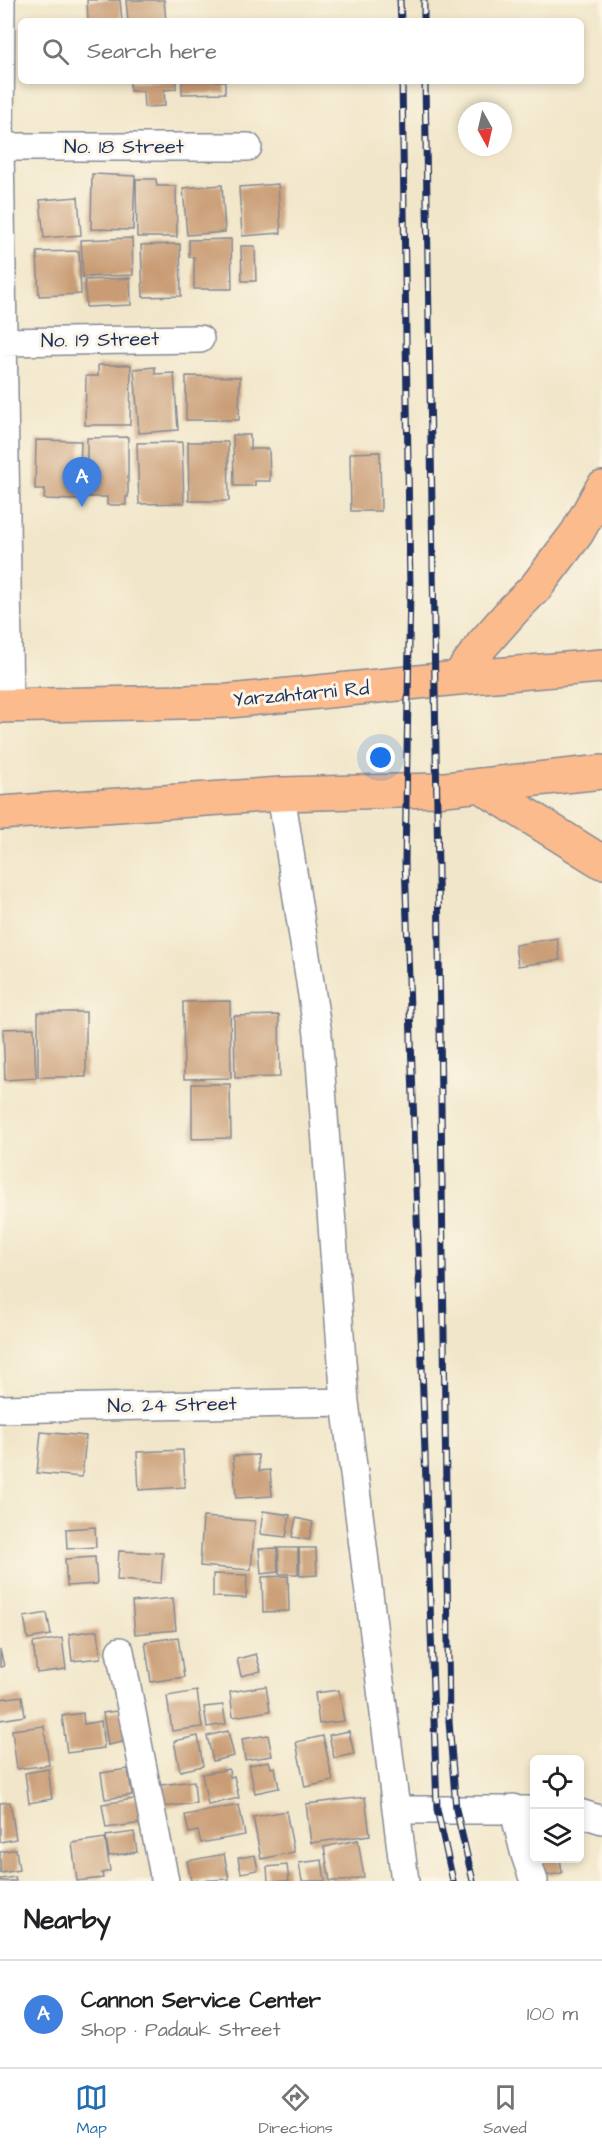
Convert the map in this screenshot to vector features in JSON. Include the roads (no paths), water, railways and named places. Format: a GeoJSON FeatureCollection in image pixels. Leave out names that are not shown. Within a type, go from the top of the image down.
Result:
{"type":"FeatureCollection","features":[{"type":"Feature","properties":{"kind":"main road"},"geometry":{"type":"LineString","coordinates":[[458,678],[483,644],[536,587],[577,533],[602,488]]}},
{"type":"Feature","properties":{"kind":"main road","name":"Yarzahtarni Rd"},"geometry":{"type":"LineString","coordinates":[[4,706],[229,701],[602,666]]}},
{"type":"Feature","properties":{"kind":"main road"},"geometry":{"type":"LineString","coordinates":[[0,813],[281,794],[406,792],[602,772]]}},
{"type":"Feature","properties":{"kind":"main road"},"geometry":{"type":"LineString","coordinates":[[479,785],[602,862]]}},
{"type":"Feature","properties":{"kind":"street"},"geometry":{"type":"LineString","coordinates":[[1,0],[4,706]]}},
{"type":"Feature","properties":{"kind":"street","name":"No. 18 Street"},"geometry":{"type":"LineString","coordinates":[[0,147],[248,147]]}},
{"type":"Feature","properties":{"kind":"street","name":"No. 19 Street"},"geometry":{"type":"LineString","coordinates":[[1,342],[200,339]]}},
{"type":"Feature","properties":{"kind":"street"},"geometry":{"type":"LineString","coordinates":[[281,794],[318,1034],[345,1402],[405,1881]]}},
{"type":"Feature","properties":{"kind":"street","name":"No. 24 Street"},"geometry":{"type":"LineString","coordinates":[[0,1409],[345,1402]]}},
{"type":"Feature","properties":{"kind":"street"},"geometry":{"type":"LineString","coordinates":[[120,1651],[165,1881]]}},
{"type":"Feature","properties":{"kind":"street"},"geometry":{"type":"LineString","coordinates":[[396,1810],[524,1809],[525,1856],[534,1881]]}},
{"type":"Feature","properties":{"kind":"street"},"geometry":{"type":"LineString","coordinates":[[584,1815],[602,1820]]}},
{"type":"Feature","properties":{"kind":"railway"},"geometry":{"type":"LineString","coordinates":[[400,0],[401,18]]}},
{"type":"Feature","properties":{"kind":"railway"},"geometry":{"type":"LineString","coordinates":[[424,0],[424,18]]}},
{"type":"Feature","properties":{"kind":"railway"},"geometry":{"type":"LineString","coordinates":[[402,84],[410,590],[405,861],[437,1809],[453,1881]]}},
{"type":"Feature","properties":{"kind":"railway"},"geometry":{"type":"LineString","coordinates":[[425,84],[449,1721],[456,1809],[473,1881]]}},
{"type":"Feature","properties":{"kind":"place","name":"Cannon Service Center"},"geometry":{"type":"Point","coordinates":[82,507]}}]}
